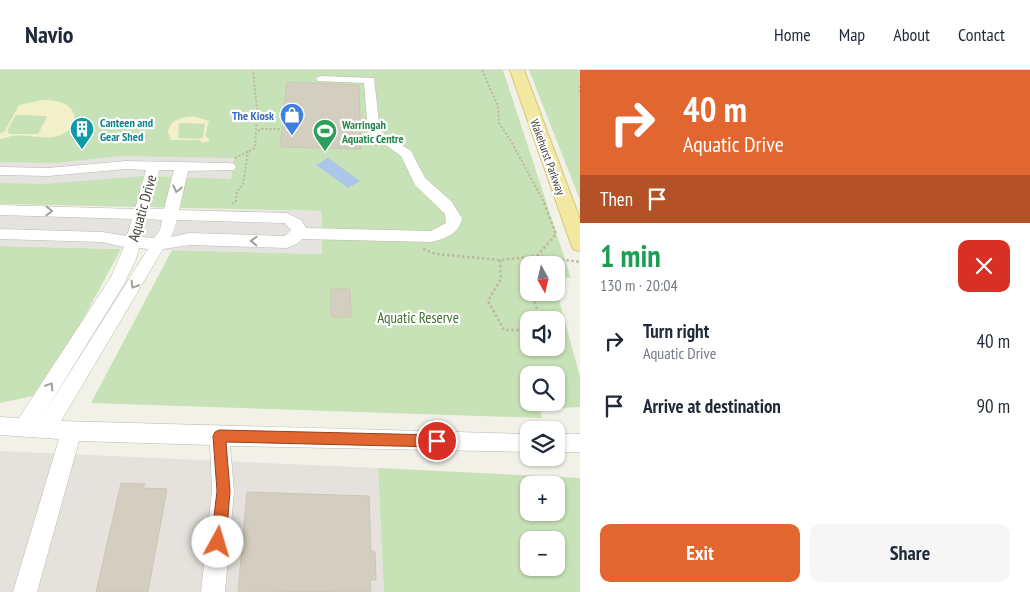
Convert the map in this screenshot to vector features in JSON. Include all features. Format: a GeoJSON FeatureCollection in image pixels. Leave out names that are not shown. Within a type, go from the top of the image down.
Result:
{"type":"FeatureCollection","features":[{"type":"Feature","properties":{"kind":"main road","name":"Wakehurst Parkway"},"geometry":{"type":"LineString","coordinates":[[517,70],[580,244]]}},
{"type":"Feature","properties":{"kind":"street"},"geometry":{"type":"LineString","coordinates":[[299,233],[432,237],[446,233],[453,225],[454,217],[448,206],[423,186],[406,154],[374,132],[370,80],[322,79]]}},
{"type":"Feature","properties":{"kind":"street"},"geometry":{"type":"LineString","coordinates":[[0,171],[48,172],[126,165],[154,165]]}},
{"type":"Feature","properties":{"kind":"street","name":"Aquatic Drive"},"geometry":{"type":"LineString","coordinates":[[24,427],[118,280],[128,259],[154,165],[182,166],[166,230],[159,244],[46,428]]}},
{"type":"Feature","properties":{"kind":"street"},"geometry":{"type":"LineString","coordinates":[[182,166],[229,167]]}},
{"type":"Feature","properties":{"kind":"street"},"geometry":{"type":"LineString","coordinates":[[0,210],[171,213],[287,218],[295,221],[299,233],[288,242],[190,239],[159,244],[102,237],[0,234]]}},
{"type":"Feature","properties":{"kind":"street"},"geometry":{"type":"LineString","coordinates":[[0,426],[71,431],[219,436],[520,442]]}},
{"type":"Feature","properties":{"kind":"street"},"geometry":{"type":"LineString","coordinates":[[25,592],[68,448],[71,431]]}},
{"type":"Feature","properties":{"kind":"street"},"geometry":{"type":"LineString","coordinates":[[213,592],[224,491],[219,436]]}},
{"type":"Feature","properties":{"kind":"street"},"geometry":{"type":"LineString","coordinates":[[565,443],[580,443]]}},
{"type":"Feature","properties":{"kind":"path"},"geometry":{"type":"LineString","coordinates":[[215,167],[255,148],[258,131],[258,106],[254,70]]}},
{"type":"Feature","properties":{"kind":"path"},"geometry":{"type":"LineString","coordinates":[[482,70],[498,106],[499,123],[535,184],[554,226],[556,234],[537,256]]}},
{"type":"Feature","properties":{"kind":"path"},"geometry":{"type":"LineString","coordinates":[[580,86],[580,94]]}},
{"type":"Feature","properties":{"kind":"path"},"geometry":{"type":"LineString","coordinates":[[258,131],[262,129],[281,129]]}},
{"type":"Feature","properties":{"kind":"path"},"geometry":{"type":"LineString","coordinates":[[219,215],[236,201],[236,191],[243,185],[248,151]]}},
{"type":"Feature","properties":{"kind":"path"},"geometry":{"type":"LineString","coordinates":[[405,236],[407,243],[436,254],[500,260],[520,258]]}},
{"type":"Feature","properties":{"kind":"path"},"geometry":{"type":"LineString","coordinates":[[500,260],[501,278],[488,300],[504,330],[520,330]]}},
{"type":"Feature","properties":{"kind":"path"},"geometry":{"type":"LineString","coordinates":[[565,261],[580,262]]}},
{"type":"Feature","properties":{"kind":"shaded area"},"geometry":{"type":"Polygon","coordinates":[[[121,156],[234,158],[231,179],[145,176],[42,184],[0,183],[0,162],[54,163],[121,156]]]}},
{"type":"Feature","properties":{"kind":"shaded area"},"geometry":{"type":"Polygon","coordinates":[[[0,207],[322,211],[322,254],[0,246],[0,207]]]}},
{"type":"Feature","properties":{"kind":"shaded area"},"geometry":{"type":"Polygon","coordinates":[[[0,451],[378,468],[384,592],[0,592],[0,451]]]}},
{"type":"Feature","properties":{"kind":"green space","name":"Aquatic Reserve"},"geometry":{"type":"Polygon","coordinates":[[[0,70],[503,70],[564,256],[520,256],[520,301],[560,301],[562,311],[520,311],[520,356],[565,356],[565,321],[580,377],[580,407],[565,408],[565,366],[520,366],[520,411],[540,411],[542,418],[91,403],[172,250],[322,254],[322,211],[0,204],[0,70]]]}},
{"type":"Feature","properties":{"kind":"green space"},"geometry":{"type":"Polygon","coordinates":[[[529,70],[580,70],[580,200],[529,70]]]}},
{"type":"Feature","properties":{"kind":"green space"},"geometry":{"type":"Polygon","coordinates":[[[0,246],[121,249],[81,323],[33,396],[0,403],[0,246]]]}},
{"type":"Feature","properties":{"kind":"green space","name":"Aquatic Reserve"},"geometry":{"type":"Polygon","coordinates":[[[565,260],[571,278],[565,278],[565,260]]]}},
{"type":"Feature","properties":{"kind":"green space"},"geometry":{"type":"Polygon","coordinates":[[[378,468],[540,476],[520,476],[520,521],[565,521],[565,477],[580,478],[580,592],[384,592],[378,468]]]}},
{"type":"Feature","properties":{"kind":"sand"},"geometry":{"type":"Polygon","coordinates":[[[42,100],[58,101],[71,108],[75,118],[70,128],[57,137],[11,136],[0,139],[0,133],[4,132],[19,105],[42,100]],[[15,116],[7,131],[10,134],[38,134],[47,117],[15,116]]]}},
{"type":"Feature","properties":{"kind":"sand"},"geometry":{"type":"Polygon","coordinates":[[[191,117],[209,121],[205,136],[209,141],[203,143],[199,140],[171,140],[168,132],[172,124],[178,119],[191,117]],[[179,124],[178,138],[199,139],[203,137],[205,124],[179,124]]]}},
{"type":"Feature","properties":{"kind":"water"},"geometry":{"type":"Polygon","coordinates":[[[328,158],[360,181],[348,188],[316,165],[328,158]]]}},
{"type":"Feature","properties":{"kind":"building","name":"Warringah Aquatic Centre"},"geometry":{"type":"Polygon","coordinates":[[[287,82],[359,85],[361,149],[280,147],[287,82]]]}},
{"type":"Feature","properties":{"kind":"building"},"geometry":{"type":"Polygon","coordinates":[[[331,289],[350,289],[351,317],[331,317],[331,289]]]}},
{"type":"Feature","properties":{"kind":"building"},"geometry":{"type":"Polygon","coordinates":[[[121,483],[145,484],[143,488],[167,489],[148,592],[96,592],[121,483]]]}},
{"type":"Feature","properties":{"kind":"building"},"geometry":{"type":"Polygon","coordinates":[[[247,492],[369,496],[371,551],[375,552],[376,580],[370,580],[371,592],[238,591],[247,492]]]}},
{"type":"Feature","properties":{"kind":"place","name":"The Kiosk"},"geometry":{"type":"Point","coordinates":[292,136]}},
{"type":"Feature","properties":{"kind":"place","name":"Canteen and Gear Shed"},"geometry":{"type":"Point","coordinates":[82,150]}},
{"type":"Feature","properties":{"kind":"place","name":"Warringah Aquatic Centre"},"geometry":{"type":"Point","coordinates":[325,152]}},
{"type":"Feature","properties":{"kind":"route"},"geometry":{"type":"LineString","coordinates":[[218,542],[224,491],[219,453],[219,436],[437,441]]}}]}
